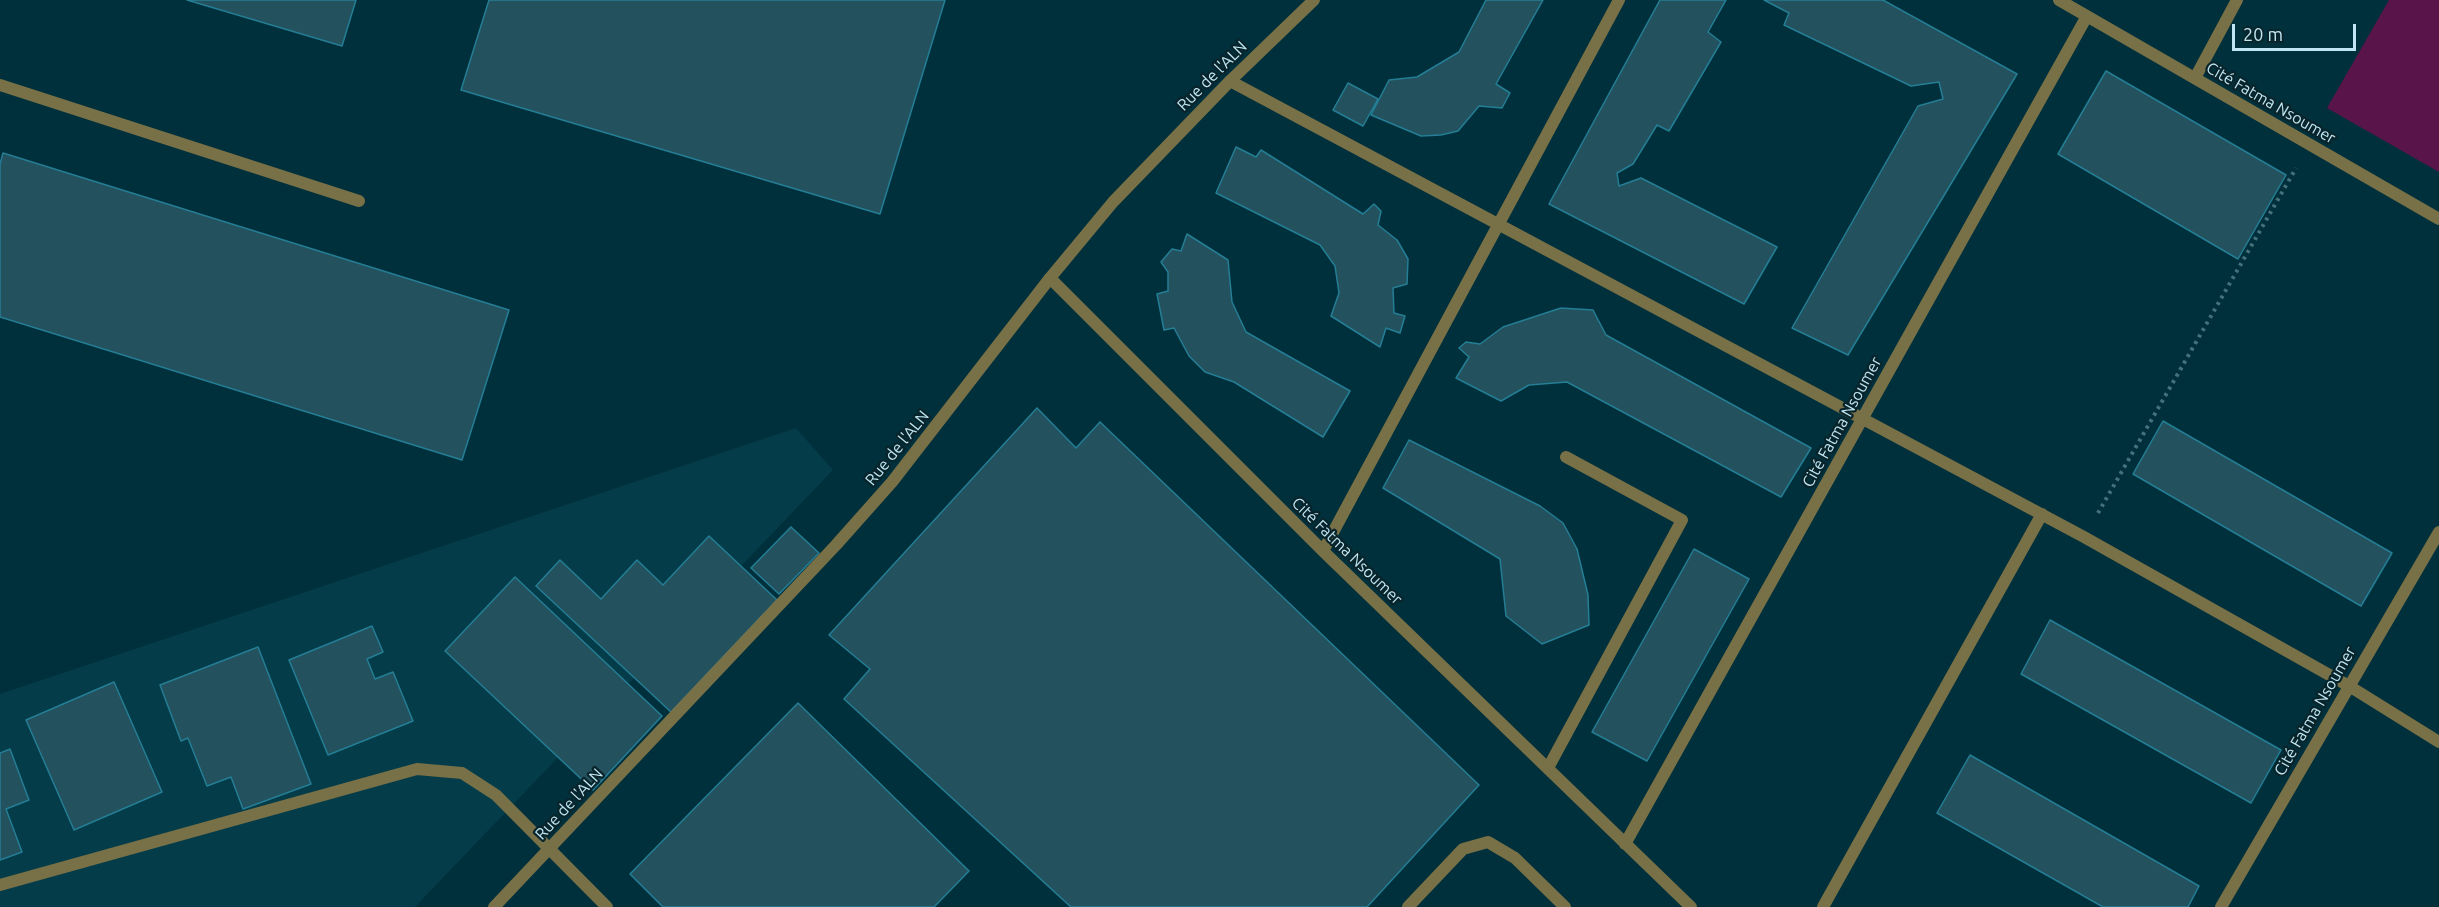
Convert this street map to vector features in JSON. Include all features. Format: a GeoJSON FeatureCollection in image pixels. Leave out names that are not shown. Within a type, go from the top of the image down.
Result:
{"type":"FeatureCollection","features":[{"type":"Feature","properties":{"kind":"street","name":"Rue de l'ALN"},"geometry":{"type":"LineString","coordinates":[[494,907],[864,514],[935,428],[1050,278],[1113,202],[1230,81],[1314,0]]}},
{"type":"Feature","properties":{"kind":"street"},"geometry":{"type":"LineString","coordinates":[[1323,550],[1619,0]]}},
{"type":"Feature","properties":{"kind":"street","name":"Cité Fatma Nsoumer"},"geometry":{"type":"LineString","coordinates":[[2059,0],[2439,219]]}},
{"type":"Feature","properties":{"kind":"street"},"geometry":{"type":"LineString","coordinates":[[2195,78],[2237,0]]}},
{"type":"Feature","properties":{"kind":"street","name":"Cité Fatma Nsoumer"},"geometry":{"type":"LineString","coordinates":[[1625,844],[2087,16]]}},
{"type":"Feature","properties":{"kind":"street"},"geometry":{"type":"LineString","coordinates":[[1230,81],[2042,514],[2349,686],[2439,742]]}},
{"type":"Feature","properties":{"kind":"street"},"geometry":{"type":"LineString","coordinates":[[0,85],[359,201]]}},
{"type":"Feature","properties":{"kind":"street","name":"Cité Fatma Nsoumer"},"geometry":{"type":"LineString","coordinates":[[1050,278],[1323,550],[1691,907]]}},
{"type":"Feature","properties":{"kind":"street"},"geometry":{"type":"LineString","coordinates":[[1548,768],[1682,520],[1566,457]]}},
{"type":"Feature","properties":{"kind":"street"},"geometry":{"type":"LineString","coordinates":[[1823,907],[2042,514]]}},
{"type":"Feature","properties":{"kind":"street","name":"Cité Fatma Nsoumer"},"geometry":{"type":"LineString","coordinates":[[2221,907],[2439,532]]}},
{"type":"Feature","properties":{"kind":"street"},"geometry":{"type":"LineString","coordinates":[[0,885],[417,769],[462,773],[496,795],[607,907]]}},
{"type":"Feature","properties":{"kind":"street"},"geometry":{"type":"LineString","coordinates":[[1408,907],[1463,849],[1488,842],[1515,858],[1565,907]]}},
{"type":"Feature","properties":{"kind":"path"},"geometry":{"type":"LineString","coordinates":[[2084,537],[2309,144]]}},
{"type":"Feature","properties":{"kind":"shaded area"},"geometry":{"type":"Polygon","coordinates":[[[2389,0],[2439,0],[2439,172],[2327,108],[2389,0]]]}},
{"type":"Feature","properties":{"kind":"shaded area"},"geometry":{"type":"Polygon","coordinates":[[[796,428],[833,470],[415,907],[0,907],[0,694],[796,428]]]}},
{"type":"Feature","properties":{"kind":"building"},"geometry":{"type":"Polygon","coordinates":[[[187,0],[356,0],[342,46],[187,0]]]}},
{"type":"Feature","properties":{"kind":"building"},"geometry":{"type":"Polygon","coordinates":[[[489,0],[945,0],[880,214],[461,90],[489,0]]]}},
{"type":"Feature","properties":{"kind":"building"},"geometry":{"type":"Polygon","coordinates":[[[1486,0],[1543,0],[1496,84],[1510,93],[1502,108],[1479,106],[1458,131],[1441,135],[1421,136],[1371,115],[1389,80],[1417,77],[1459,52],[1486,0]]]}},
{"type":"Feature","properties":{"kind":"building"},"geometry":{"type":"Polygon","coordinates":[[[1660,0],[1726,0],[1708,32],[1721,42],[1669,131],[1657,125],[1633,164],[1617,173],[1619,186],[1641,178],[1777,247],[1744,304],[1549,204],[1660,0]]]}},
{"type":"Feature","properties":{"kind":"building"},"geometry":{"type":"Polygon","coordinates":[[[1764,0],[1883,0],[2017,74],[1848,355],[1792,328],[1918,106],[1943,99],[1939,82],[1911,86],[1784,25],[1789,13],[1764,0]]]}},
{"type":"Feature","properties":{"kind":"building"},"geometry":{"type":"Polygon","coordinates":[[[2106,71],[2286,175],[2238,259],[2058,154],[2106,71]]]}},
{"type":"Feature","properties":{"kind":"building"},"geometry":{"type":"Polygon","coordinates":[[[1348,83],[1378,99],[1363,126],[1333,110],[1348,83]]]}},
{"type":"Feature","properties":{"kind":"building"},"geometry":{"type":"Polygon","coordinates":[[[1236,147],[1256,157],[1261,150],[1363,214],[1374,204],[1381,211],[1378,225],[1397,240],[1408,259],[1407,284],[1393,288],[1394,313],[1405,316],[1400,333],[1386,328],[1380,347],[1331,316],[1339,293],[1335,266],[1320,245],[1216,193],[1236,147]]]}},
{"type":"Feature","properties":{"kind":"building"},"geometry":{"type":"Polygon","coordinates":[[[3,153],[509,310],[462,460],[0,317],[0,164],[3,153]]]}},
{"type":"Feature","properties":{"kind":"building"},"geometry":{"type":"Polygon","coordinates":[[[1187,234],[1228,260],[1232,302],[1246,332],[1350,391],[1323,437],[1234,382],[1205,372],[1189,356],[1174,328],[1164,330],[1157,294],[1168,291],[1168,272],[1161,262],[1172,249],[1181,251],[1187,234]]]}},
{"type":"Feature","properties":{"kind":"building"},"geometry":{"type":"Polygon","coordinates":[[[1561,308],[1593,310],[1606,335],[1811,448],[1781,497],[1567,382],[1529,385],[1501,401],[1456,378],[1469,357],[1459,348],[1466,342],[1480,344],[1503,327],[1561,308]]]}},
{"type":"Feature","properties":{"kind":"building"},"geometry":{"type":"Polygon","coordinates":[[[1037,408],[1076,448],[1100,422],[1479,785],[1367,907],[1071,907],[844,699],[870,669],[829,635],[1037,408]]]}},
{"type":"Feature","properties":{"kind":"building"},"geometry":{"type":"Polygon","coordinates":[[[2163,421],[2392,553],[2361,606],[2133,474],[2163,421]]]}},
{"type":"Feature","properties":{"kind":"building"},"geometry":{"type":"Polygon","coordinates":[[[1409,440],[1540,506],[1563,523],[1577,549],[1588,595],[1589,625],[1542,644],[1506,616],[1500,559],[1383,488],[1409,440]]]}},
{"type":"Feature","properties":{"kind":"building"},"geometry":{"type":"Polygon","coordinates":[[[791,527],[819,553],[779,594],[751,568],[791,527]]]}},
{"type":"Feature","properties":{"kind":"building"},"geometry":{"type":"Polygon","coordinates":[[[709,536],[777,600],[671,712],[536,586],[560,560],[601,599],[637,560],[663,585],[709,536]]]}},
{"type":"Feature","properties":{"kind":"building"},"geometry":{"type":"Polygon","coordinates":[[[1694,549],[1749,579],[1647,761],[1592,732],[1694,549]]]}},
{"type":"Feature","properties":{"kind":"building"},"geometry":{"type":"Polygon","coordinates":[[[515,577],[662,716],[593,790],[445,651],[515,577]]]}},
{"type":"Feature","properties":{"kind":"building"},"geometry":{"type":"Polygon","coordinates":[[[2050,620],[2281,750],[2251,803],[2021,674],[2050,620]]]}},
{"type":"Feature","properties":{"kind":"building"},"geometry":{"type":"Polygon","coordinates":[[[372,626],[383,652],[367,659],[375,679],[393,672],[413,721],[328,755],[289,660],[372,626]]]}},
{"type":"Feature","properties":{"kind":"building"},"geometry":{"type":"Polygon","coordinates":[[[258,647],[311,784],[243,809],[231,777],[207,786],[188,738],[181,741],[160,685],[258,647]]]}},
{"type":"Feature","properties":{"kind":"building"},"geometry":{"type":"Polygon","coordinates":[[[114,682],[162,792],[74,830],[26,720],[114,682]]]}},
{"type":"Feature","properties":{"kind":"building"},"geometry":{"type":"Polygon","coordinates":[[[798,703],[969,871],[934,907],[663,907],[630,874],[798,703]]]}},
{"type":"Feature","properties":{"kind":"building"},"geometry":{"type":"Polygon","coordinates":[[[10,749],[29,800],[6,809],[22,852],[0,860],[0,753],[10,749]]]}},
{"type":"Feature","properties":{"kind":"building"},"geometry":{"type":"Polygon","coordinates":[[[1970,755],[2199,886],[2188,907],[2103,907],[1937,813],[1970,755]]]}}]}
